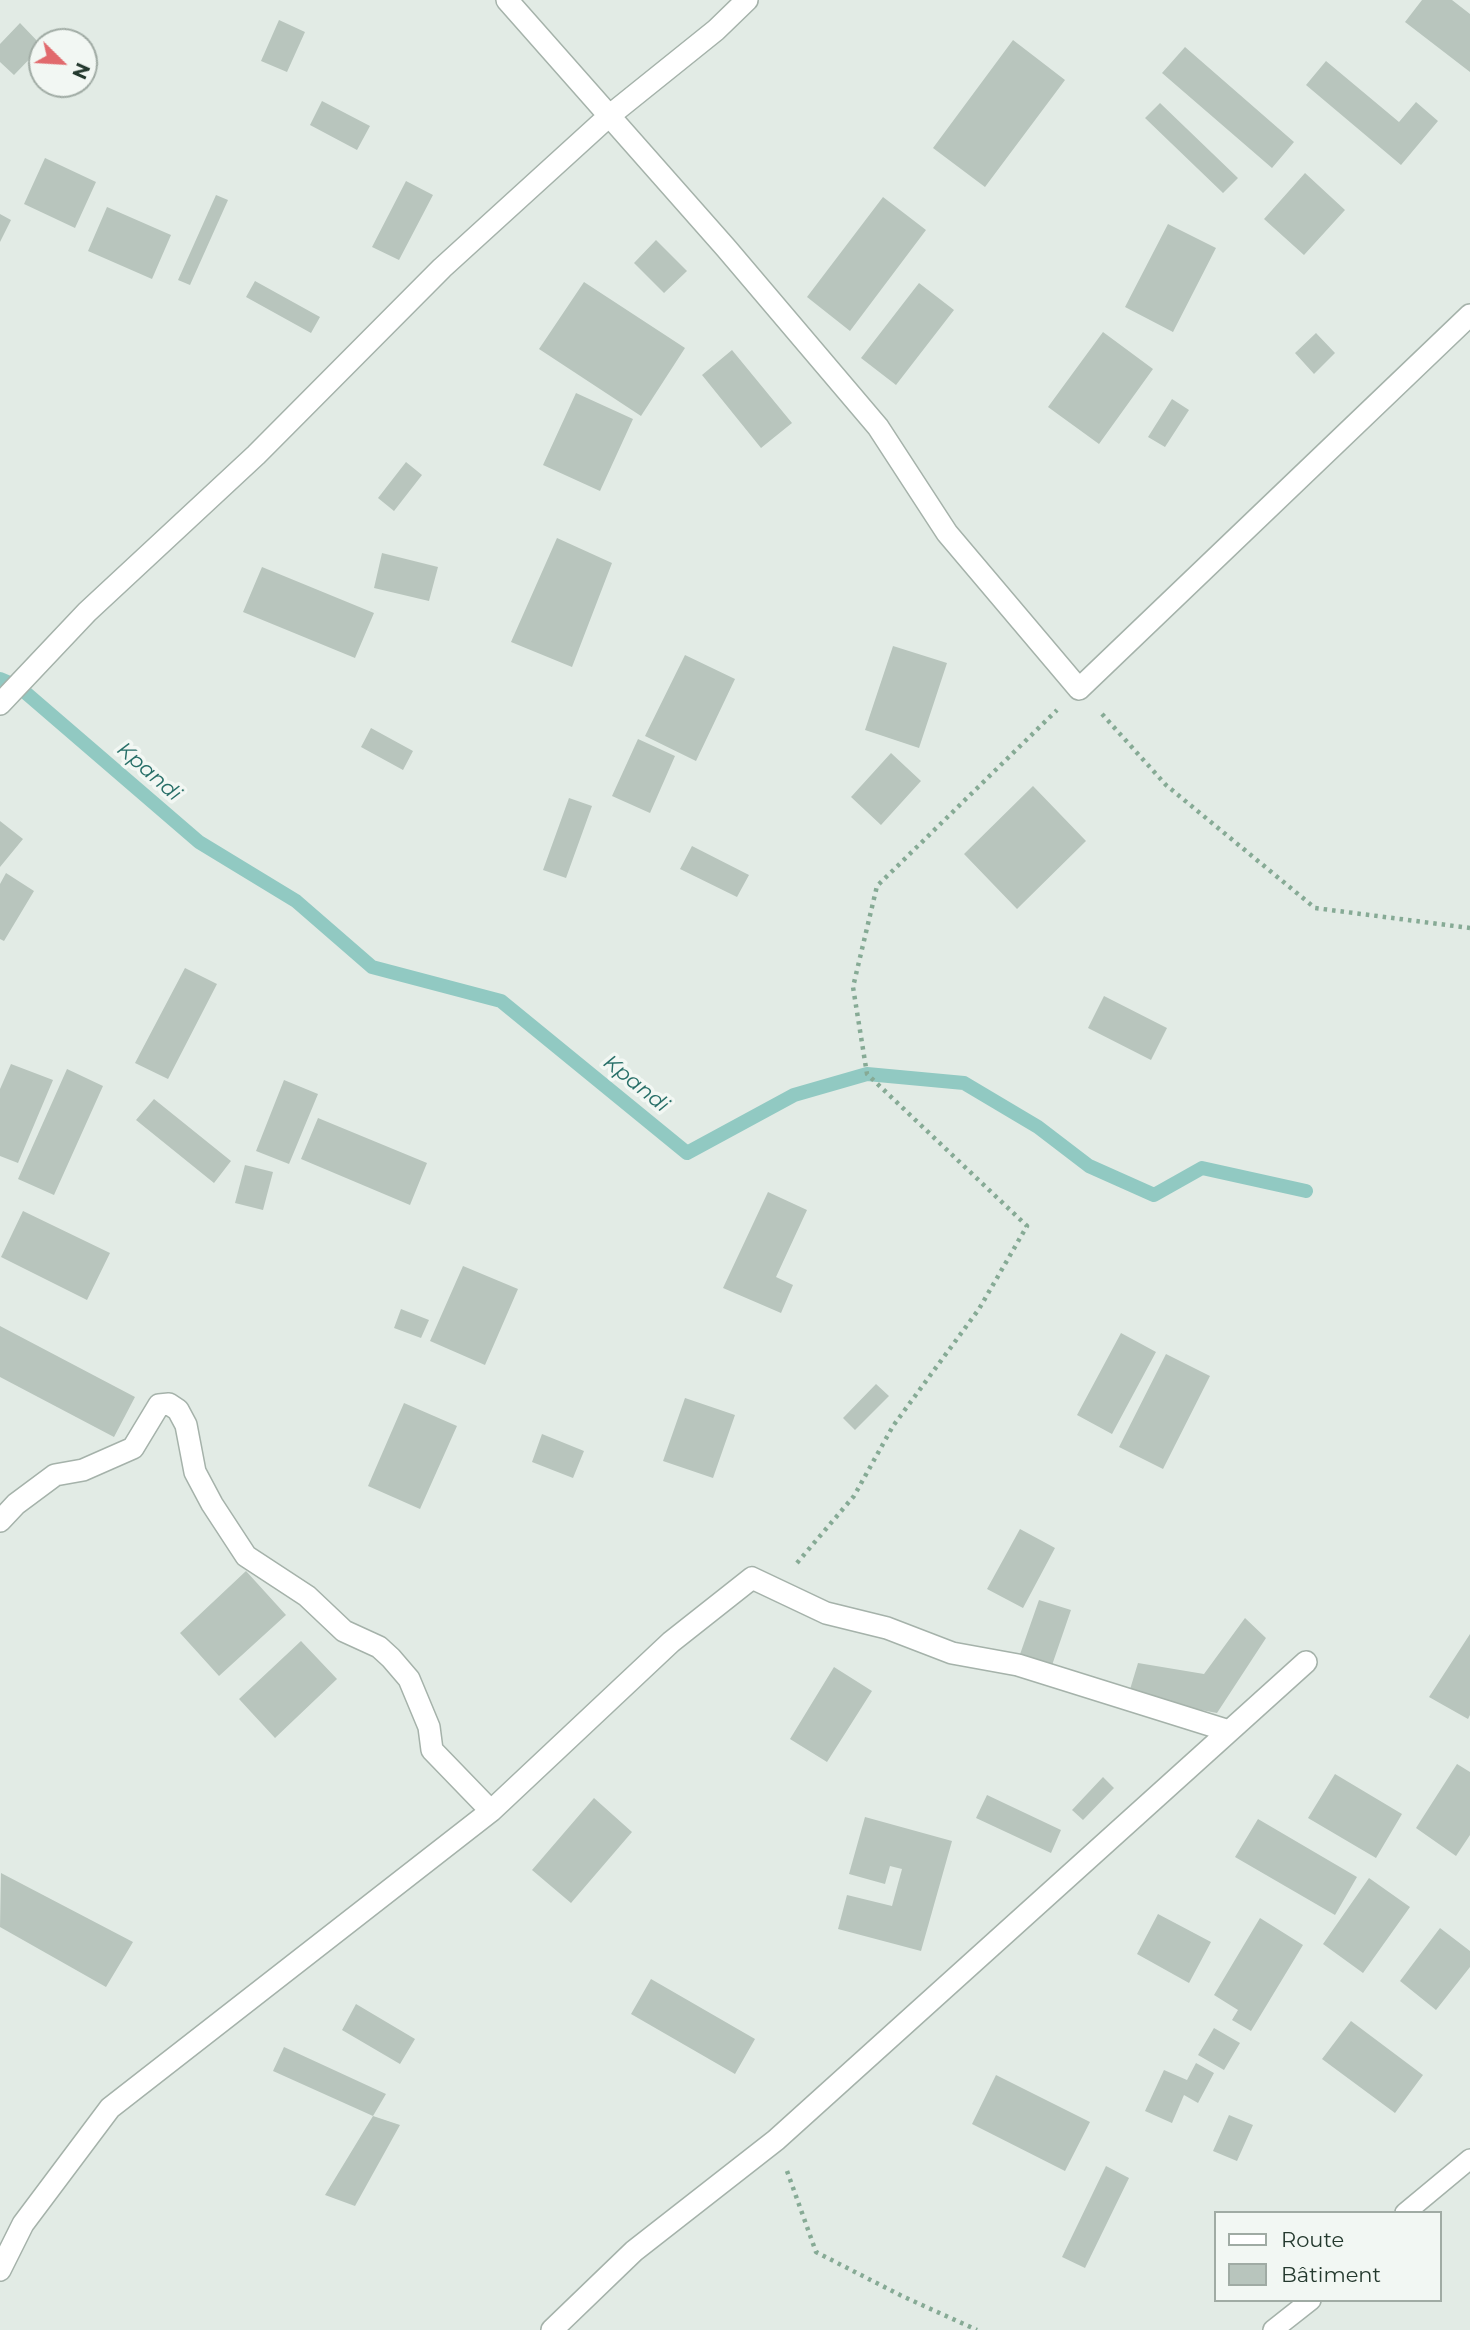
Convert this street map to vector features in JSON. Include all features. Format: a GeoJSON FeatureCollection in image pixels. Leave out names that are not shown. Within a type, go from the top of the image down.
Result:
{"type":"FeatureCollection","features":[{"type":"Feature","properties":{"kind":"street"},"geometry":{"type":"LineString","coordinates":[[507,0],[878,427],[947,533],[1079,689],[1470,314]]}},
{"type":"Feature","properties":{"kind":"street"},"geometry":{"type":"LineString","coordinates":[[0,704],[87,612],[256,455],[442,268],[609,117],[716,30],[747,0]]}},
{"type":"Feature","properties":{"kind":"street"},"geometry":{"type":"LineString","coordinates":[[0,1521],[16,1504],[55,1475],[83,1470],[133,1448],[159,1405],[169,1404],[178,1410],[186,1425],[195,1472],[246,1556],[307,1596],[344,1631],[379,1647],[391,1658],[409,1679],[429,1727],[432,1750],[491,1811]]}},
{"type":"Feature","properties":{"kind":"street"},"geometry":{"type":"LineString","coordinates":[[0,2270],[23,2224],[110,2108],[491,1811],[622,1687],[752,1578],[825,1613],[887,1628],[951,1653],[1018,1665],[1228,1731]]}},
{"type":"Feature","properties":{"kind":"street"},"geometry":{"type":"LineString","coordinates":[[552,2330],[634,2251],[776,2140],[1306,1662]]}},
{"type":"Feature","properties":{"kind":"lane"},"geometry":{"type":"LineString","coordinates":[[1407,2211],[1470,2159]]}},
{"type":"Feature","properties":{"kind":"lane"},"geometry":{"type":"LineString","coordinates":[[1273,2330],[1308,2302]]}},
{"type":"Feature","properties":{"kind":"path"},"geometry":{"type":"LineString","coordinates":[[776,1588],[854,1496],[893,1426],[979,1309],[1027,1226],[867,1074],[853,987],[877,886],[1079,689],[1166,785],[1315,908],[1470,928]]}},
{"type":"Feature","properties":{"kind":"path"},"geometry":{"type":"LineString","coordinates":[[776,2140],[816,2252],[902,2297],[977,2330]]}},
{"type":"Feature","properties":{"kind":"building"},"geometry":{"type":"Polygon","coordinates":[[[1422,0],[1452,0],[1470,14],[1470,72],[1405,22],[1422,0]]]}},
{"type":"Feature","properties":{"kind":"building"},"geometry":{"type":"Polygon","coordinates":[[[279,20],[305,32],[287,72],[261,61],[279,20]]]}},
{"type":"Feature","properties":{"kind":"building"},"geometry":{"type":"Polygon","coordinates":[[[20,23],[28,31],[28,60],[14,75],[0,62],[0,44],[20,23]]]}},
{"type":"Feature","properties":{"kind":"building"},"geometry":{"type":"Polygon","coordinates":[[[1013,40],[1065,80],[985,187],[933,148],[1013,40]]]}},
{"type":"Feature","properties":{"kind":"building"},"geometry":{"type":"Polygon","coordinates":[[[1185,47],[1294,142],[1272,168],[1162,73],[1185,47]]]}},
{"type":"Feature","properties":{"kind":"building"},"geometry":{"type":"Polygon","coordinates":[[[1326,61],[1399,122],[1416,102],[1438,121],[1401,165],[1306,85],[1326,61]]]}},
{"type":"Feature","properties":{"kind":"building"},"geometry":{"type":"Polygon","coordinates":[[[322,101],[370,126],[357,150],[310,125],[322,101]]]}},
{"type":"Feature","properties":{"kind":"building"},"geometry":{"type":"Polygon","coordinates":[[[1160,103],[1238,178],[1223,193],[1145,118],[1160,103]]]}},
{"type":"Feature","properties":{"kind":"building"},"geometry":{"type":"Polygon","coordinates":[[[45,158],[96,182],[75,228],[24,204],[45,158]]]}},
{"type":"Feature","properties":{"kind":"building"},"geometry":{"type":"Polygon","coordinates":[[[1305,173],[1345,210],[1304,255],[1264,219],[1305,173]]]}},
{"type":"Feature","properties":{"kind":"building"},"geometry":{"type":"Polygon","coordinates":[[[406,181],[433,195],[399,260],[372,247],[406,181]]]}},
{"type":"Feature","properties":{"kind":"building"},"geometry":{"type":"Polygon","coordinates":[[[216,195],[228,200],[190,285],[178,280],[216,195]]]}},
{"type":"Feature","properties":{"kind":"building"},"geometry":{"type":"Polygon","coordinates":[[[883,197],[926,230],[850,331],[807,297],[883,197]]]}},
{"type":"Feature","properties":{"kind":"building"},"geometry":{"type":"Polygon","coordinates":[[[107,207],[171,235],[152,279],[88,251],[107,207]]]}},
{"type":"Feature","properties":{"kind":"building"},"geometry":{"type":"Polygon","coordinates":[[[0,214],[11,220],[0,242],[0,214]]]}},
{"type":"Feature","properties":{"kind":"building"},"geometry":{"type":"Polygon","coordinates":[[[1168,224],[1216,248],[1173,332],[1125,307],[1168,224]]]}},
{"type":"Feature","properties":{"kind":"building"},"geometry":{"type":"Polygon","coordinates":[[[656,240],[687,271],[664,293],[634,263],[656,240]]]}},
{"type":"Feature","properties":{"kind":"building"},"geometry":{"type":"Polygon","coordinates":[[[255,281],[320,317],[311,333],[246,297],[255,281]]]}},
{"type":"Feature","properties":{"kind":"building"},"geometry":{"type":"Polygon","coordinates":[[[584,282],[685,348],[641,416],[539,349],[584,282]]]}},
{"type":"Feature","properties":{"kind":"building"},"geometry":{"type":"Polygon","coordinates":[[[919,283],[954,310],[896,385],[861,358],[919,283]]]}},
{"type":"Feature","properties":{"kind":"building"},"geometry":{"type":"Polygon","coordinates":[[[1103,332],[1153,369],[1099,444],[1048,407],[1103,332]]]}},
{"type":"Feature","properties":{"kind":"building"},"geometry":{"type":"Polygon","coordinates":[[[1316,333],[1335,353],[1314,374],[1295,353],[1316,333]]]}},
{"type":"Feature","properties":{"kind":"building"},"geometry":{"type":"Polygon","coordinates":[[[732,350],[792,423],[761,448],[702,375],[732,350]]]}},
{"type":"Feature","properties":{"kind":"building"},"geometry":{"type":"Polygon","coordinates":[[[576,393],[633,419],[600,491],[543,465],[576,393]]]}},
{"type":"Feature","properties":{"kind":"building"},"geometry":{"type":"Polygon","coordinates":[[[1172,399],[1189,410],[1165,447],[1148,437],[1172,399]]]}},
{"type":"Feature","properties":{"kind":"building"},"geometry":{"type":"Polygon","coordinates":[[[406,462],[422,475],[394,511],[378,498],[406,462]]]}},
{"type":"Feature","properties":{"kind":"building"},"geometry":{"type":"Polygon","coordinates":[[[557,538],[612,563],[572,667],[511,642],[557,538]]]}},
{"type":"Feature","properties":{"kind":"building"},"geometry":{"type":"Polygon","coordinates":[[[382,553],[438,567],[429,601],[374,588],[382,553]]]}},
{"type":"Feature","properties":{"kind":"building"},"geometry":{"type":"Polygon","coordinates":[[[262,567],[374,613],[355,658],[243,612],[262,567]]]}},
{"type":"Feature","properties":{"kind":"building"},"geometry":{"type":"Polygon","coordinates":[[[893,646],[947,663],[919,748],[865,730],[893,646]]]}},
{"type":"Feature","properties":{"kind":"building"},"geometry":{"type":"Polygon","coordinates":[[[685,655],[735,679],[696,761],[645,736],[685,655]]]}},
{"type":"Feature","properties":{"kind":"building"},"geometry":{"type":"Polygon","coordinates":[[[371,728],[413,751],[403,770],[361,747],[371,728]]]}},
{"type":"Feature","properties":{"kind":"building"},"geometry":{"type":"Polygon","coordinates":[[[638,739],[675,756],[650,813],[612,796],[638,739]]]}},
{"type":"Feature","properties":{"kind":"building"},"geometry":{"type":"Polygon","coordinates":[[[891,753],[921,781],[881,825],[851,797],[891,753]]]}},
{"type":"Feature","properties":{"kind":"building"},"geometry":{"type":"Polygon","coordinates":[[[1033,786],[1086,841],[1017,909],[964,854],[1033,786]]]}},
{"type":"Feature","properties":{"kind":"building"},"geometry":{"type":"Polygon","coordinates":[[[569,798],[592,806],[566,878],[543,870],[569,798]]]}},
{"type":"Feature","properties":{"kind":"building"},"geometry":{"type":"Polygon","coordinates":[[[0,821],[23,839],[0,867],[0,821]]]}},
{"type":"Feature","properties":{"kind":"building"},"geometry":{"type":"Polygon","coordinates":[[[692,846],[749,875],[737,897],[680,869],[692,846]]]}},
{"type":"Feature","properties":{"kind":"building"},"geometry":{"type":"Polygon","coordinates":[[[6,873],[34,891],[4,941],[0,939],[0,884],[6,873]]]}},
{"type":"Feature","properties":{"kind":"building"},"geometry":{"type":"Polygon","coordinates":[[[185,968],[217,984],[168,1079],[135,1063],[185,968]]]}},
{"type":"Feature","properties":{"kind":"building"},"geometry":{"type":"Polygon","coordinates":[[[1104,996],[1167,1028],[1151,1060],[1088,1028],[1104,996]]]}},
{"type":"Feature","properties":{"kind":"building"},"geometry":{"type":"Polygon","coordinates":[[[11,1064],[53,1080],[18,1163],[0,1156],[0,1089],[11,1064]]]}},
{"type":"Feature","properties":{"kind":"building"},"geometry":{"type":"Polygon","coordinates":[[[67,1069],[103,1086],[54,1195],[18,1179],[67,1069]]]}},
{"type":"Feature","properties":{"kind":"building"},"geometry":{"type":"Polygon","coordinates":[[[284,1080],[318,1094],[289,1164],[256,1151],[284,1080]]]}},
{"type":"Feature","properties":{"kind":"building"},"geometry":{"type":"Polygon","coordinates":[[[154,1099],[231,1161],[214,1183],[136,1120],[154,1099]]]}},
{"type":"Feature","properties":{"kind":"building"},"geometry":{"type":"Polygon","coordinates":[[[318,1118],[427,1163],[410,1205],[301,1159],[318,1118]]]}},
{"type":"Feature","properties":{"kind":"building"},"geometry":{"type":"Polygon","coordinates":[[[245,1165],[273,1172],[263,1210],[235,1203],[245,1165]]]}},
{"type":"Feature","properties":{"kind":"building"},"geometry":{"type":"Polygon","coordinates":[[[768,1192],[807,1210],[776,1277],[793,1285],[781,1313],[723,1288],[768,1192]]]}},
{"type":"Feature","properties":{"kind":"building"},"geometry":{"type":"Polygon","coordinates":[[[23,1211],[110,1253],[87,1300],[1,1257],[23,1211]]]}},
{"type":"Feature","properties":{"kind":"building"},"geometry":{"type":"Polygon","coordinates":[[[463,1266],[518,1289],[485,1365],[430,1341],[463,1266]]]}},
{"type":"Feature","properties":{"kind":"building"},"geometry":{"type":"Polygon","coordinates":[[[401,1309],[429,1320],[421,1338],[394,1328],[401,1309]]]}},
{"type":"Feature","properties":{"kind":"building"},"geometry":{"type":"Polygon","coordinates":[[[0,1326],[135,1397],[114,1437],[0,1377],[0,1326]]]}},
{"type":"Feature","properties":{"kind":"building"},"geometry":{"type":"Polygon","coordinates":[[[1121,1333],[1156,1352],[1112,1434],[1077,1415],[1121,1333]]]}},
{"type":"Feature","properties":{"kind":"building"},"geometry":{"type":"Polygon","coordinates":[[[1166,1354],[1210,1376],[1163,1469],[1119,1447],[1166,1354]]]}},
{"type":"Feature","properties":{"kind":"building"},"geometry":{"type":"Polygon","coordinates":[[[876,1384],[889,1396],[855,1430],[843,1418],[876,1384]]]}},
{"type":"Feature","properties":{"kind":"building"},"geometry":{"type":"Polygon","coordinates":[[[685,1398],[735,1415],[713,1478],[663,1461],[685,1398]]]}},
{"type":"Feature","properties":{"kind":"building"},"geometry":{"type":"Polygon","coordinates":[[[404,1403],[457,1426],[420,1509],[368,1486],[404,1403]]]}},
{"type":"Feature","properties":{"kind":"building"},"geometry":{"type":"Polygon","coordinates":[[[542,1434],[584,1451],[573,1478],[532,1462],[542,1434]]]}},
{"type":"Feature","properties":{"kind":"building"},"geometry":{"type":"Polygon","coordinates":[[[1020,1529],[1055,1548],[1023,1608],[987,1589],[1020,1529]]]}},
{"type":"Feature","properties":{"kind":"building"},"geometry":{"type":"Polygon","coordinates":[[[246,1571],[286,1615],[219,1676],[180,1633],[246,1571]]]}},
{"type":"Feature","properties":{"kind":"building"},"geometry":{"type":"Polygon","coordinates":[[[1039,1600],[1071,1610],[1050,1671],[1018,1660],[1039,1600]]]}},
{"type":"Feature","properties":{"kind":"building"},"geometry":{"type":"Polygon","coordinates":[[[1245,1618],[1266,1638],[1217,1713],[1128,1696],[1138,1663],[1204,1674],[1245,1618]]]}},
{"type":"Feature","properties":{"kind":"building"},"geometry":{"type":"Polygon","coordinates":[[[1470,1634],[1470,1715],[1468,1719],[1429,1697],[1470,1634]]]}},
{"type":"Feature","properties":{"kind":"building"},"geometry":{"type":"Polygon","coordinates":[[[301,1641],[337,1679],[275,1738],[239,1699],[301,1641]]]}},
{"type":"Feature","properties":{"kind":"building"},"geometry":{"type":"Polygon","coordinates":[[[834,1667],[872,1691],[827,1762],[790,1739],[834,1667]]]}},
{"type":"Feature","properties":{"kind":"building"},"geometry":{"type":"Polygon","coordinates":[[[1457,1764],[1470,1772],[1470,1835],[1456,1856],[1416,1828],[1457,1764]]]}},
{"type":"Feature","properties":{"kind":"building"},"geometry":{"type":"Polygon","coordinates":[[[1335,1774],[1402,1814],[1376,1858],[1308,1818],[1335,1774]]]}},
{"type":"Feature","properties":{"kind":"building"},"geometry":{"type":"Polygon","coordinates":[[[1103,1777],[1114,1788],[1083,1820],[1072,1810],[1103,1777]]]}},
{"type":"Feature","properties":{"kind":"building"},"geometry":{"type":"Polygon","coordinates":[[[987,1795],[1061,1830],[1051,1853],[976,1818],[987,1795]]]}},
{"type":"Feature","properties":{"kind":"building"},"geometry":{"type":"Polygon","coordinates":[[[594,1798],[632,1832],[571,1903],[532,1870],[594,1798]]]}},
{"type":"Feature","properties":{"kind":"building"},"geometry":{"type":"Polygon","coordinates":[[[865,1817],[952,1841],[921,1951],[838,1929],[847,1895],[892,1906],[902,1869],[890,1866],[885,1884],[849,1874],[865,1817]]]}},
{"type":"Feature","properties":{"kind":"building"},"geometry":{"type":"Polygon","coordinates":[[[1258,1819],[1357,1877],[1335,1915],[1235,1857],[1258,1819]]]}},
{"type":"Feature","properties":{"kind":"building"},"geometry":{"type":"Polygon","coordinates":[[[1,1873],[133,1942],[106,1987],[0,1927],[1,1873]]]}},
{"type":"Feature","properties":{"kind":"building"},"geometry":{"type":"Polygon","coordinates":[[[1369,1878],[1410,1907],[1363,1973],[1323,1944],[1369,1878]]]}},
{"type":"Feature","properties":{"kind":"building"},"geometry":{"type":"Polygon","coordinates":[[[1158,1914],[1211,1942],[1189,1983],[1137,1954],[1158,1914]]]}},
{"type":"Feature","properties":{"kind":"building"},"geometry":{"type":"Polygon","coordinates":[[[1260,1918],[1303,1945],[1251,2031],[1232,2020],[1238,2010],[1214,1995],[1260,1918]]]}},
{"type":"Feature","properties":{"kind":"building"},"geometry":{"type":"Polygon","coordinates":[[[1440,1928],[1470,1951],[1470,1967],[1436,2010],[1400,1981],[1440,1928]]]}},
{"type":"Feature","properties":{"kind":"building"},"geometry":{"type":"Polygon","coordinates":[[[651,1979],[755,2039],[735,2074],[631,2014],[651,1979]]]}},
{"type":"Feature","properties":{"kind":"building"},"geometry":{"type":"Polygon","coordinates":[[[356,2004],[415,2039],[400,2064],[342,2030],[356,2004]]]}},
{"type":"Feature","properties":{"kind":"building"},"geometry":{"type":"Polygon","coordinates":[[[1351,2021],[1423,2075],[1395,2113],[1322,2059],[1351,2021]]]}},
{"type":"Feature","properties":{"kind":"building"},"geometry":{"type":"Polygon","coordinates":[[[1214,2028],[1240,2043],[1224,2070],[1198,2055],[1214,2028]]]}},
{"type":"Feature","properties":{"kind":"building"},"geometry":{"type":"Polygon","coordinates":[[[284,2047],[386,2094],[373,2116],[273,2071],[284,2047]]]}},
{"type":"Feature","properties":{"kind":"building"},"geometry":{"type":"Polygon","coordinates":[[[1196,2063],[1214,2073],[1198,2103],[1184,2095],[1172,2123],[1145,2111],[1164,2070],[1187,2080],[1196,2063]]]}},
{"type":"Feature","properties":{"kind":"building"},"geometry":{"type":"Polygon","coordinates":[[[996,2075],[1090,2122],[1065,2171],[972,2124],[996,2075]]]}},
{"type":"Feature","properties":{"kind":"building"},"geometry":{"type":"Polygon","coordinates":[[[1229,2115],[1253,2125],[1237,2161],[1213,2151],[1229,2115]]]}},
{"type":"Feature","properties":{"kind":"building"},"geometry":{"type":"Polygon","coordinates":[[[373,2116],[400,2125],[355,2206],[325,2195],[373,2116]]]}},
{"type":"Feature","properties":{"kind":"building"},"geometry":{"type":"Polygon","coordinates":[[[1106,2166],[1129,2178],[1085,2268],[1062,2257],[1106,2166]]]}},
{"type":"Feature","properties":{"kind":"waterway","name":"Kpandi"},"geometry":{"type":"LineString","coordinates":[[0,679],[19,687],[199,842],[296,901],[372,967],[501,1001],[687,1153],[794,1095],[867,1074],[964,1083],[1038,1127],[1089,1166],[1154,1195],[1202,1168],[1306,1191]]}}]}
